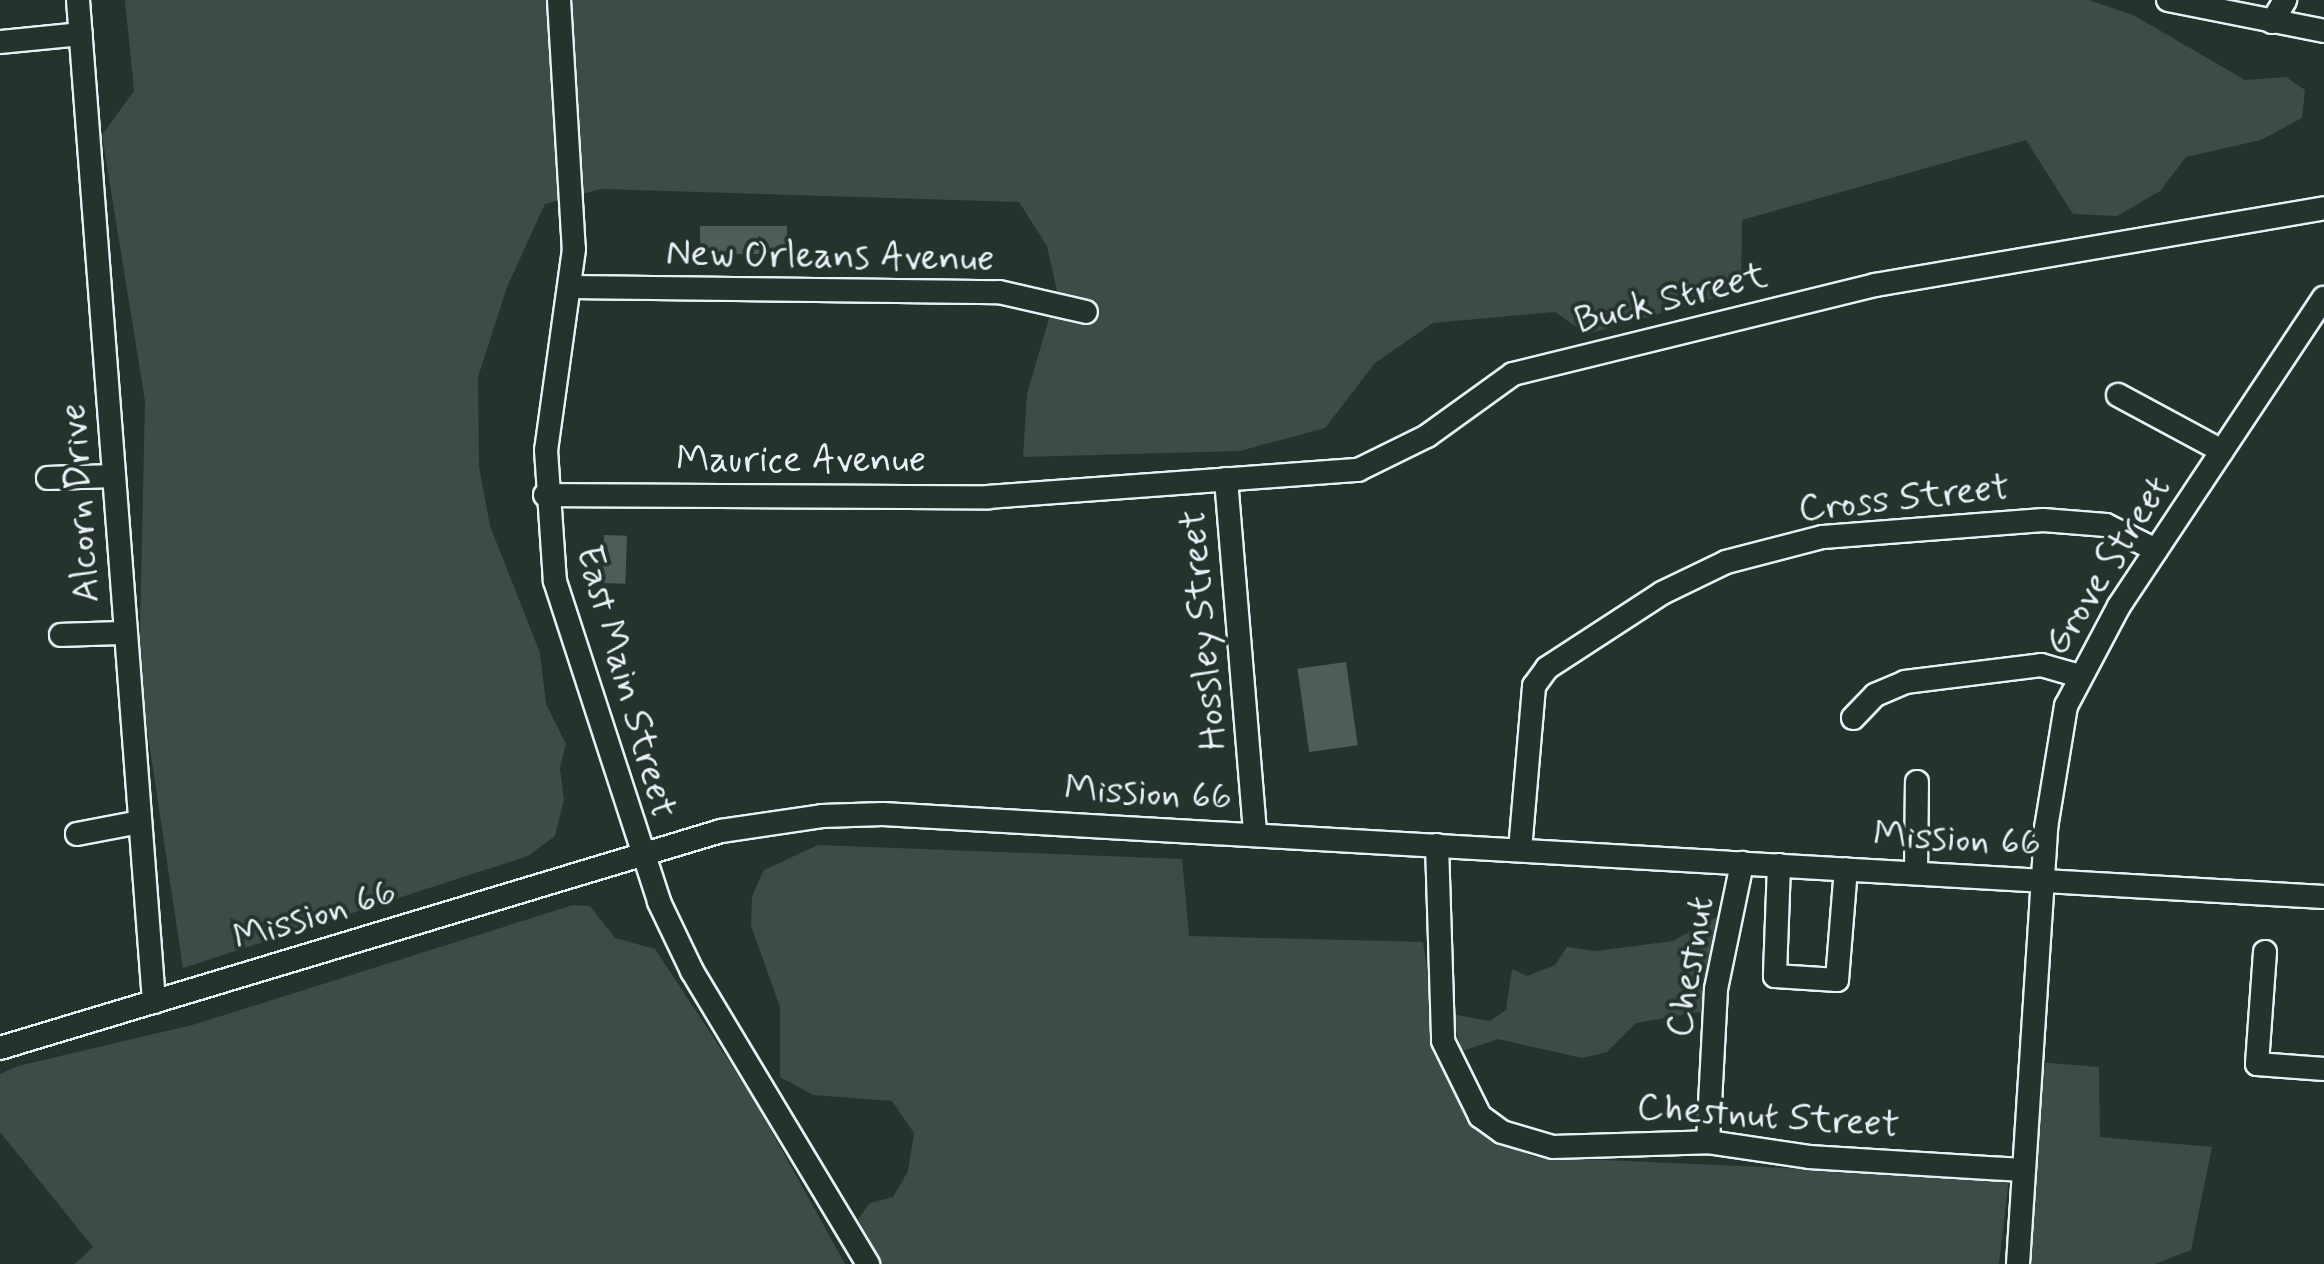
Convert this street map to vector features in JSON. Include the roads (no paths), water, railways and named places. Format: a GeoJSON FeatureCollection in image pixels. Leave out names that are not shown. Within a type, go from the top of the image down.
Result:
{"type":"FeatureCollection","features":[{"type":"Feature","properties":{"kind":"street","name":"Alcorn Drive"},"geometry":{"type":"LineString","coordinates":[[78,0],[154,1002]]}},
{"type":"Feature","properties":{"kind":"street","name":"East Main Street"},"geometry":{"type":"LineString","coordinates":[[559,0],[572,287],[544,496],[568,636],[638,854],[692,971],[868,1264]]}},
{"type":"Feature","properties":{"kind":"street"},"geometry":{"type":"LineString","coordinates":[[2168,0],[2324,31]]}},
{"type":"Feature","properties":{"kind":"street"},"geometry":{"type":"LineString","coordinates":[[2272,22],[2285,0]]}},
{"type":"Feature","properties":{"kind":"street"},"geometry":{"type":"LineString","coordinates":[[0,42],[81,34]]}},
{"type":"Feature","properties":{"kind":"street","name":"Buck Street"},"geometry":{"type":"LineString","coordinates":[[1056,492],[1358,470],[1427,436],[1513,374],[1876,286],[2324,208]]}},
{"type":"Feature","properties":{"kind":"street","name":"New Orleans Avenue"},"geometry":{"type":"LineString","coordinates":[[572,287],[999,292],[1086,312]]}},
{"type":"Feature","properties":{"kind":"street","name":"Grove Street"},"geometry":{"type":"LineString","coordinates":[[2018,1264],[2050,780],[2078,675],[2324,298]]}},
{"type":"Feature","properties":{"kind":"street"},"geometry":{"type":"LineString","coordinates":[[2118,395],[2222,451]]}},
{"type":"Feature","properties":{"kind":"street"},"geometry":{"type":"LineString","coordinates":[[48,478],[114,476]]}},
{"type":"Feature","properties":{"kind":"street","name":"Hossley Street"},"geometry":{"type":"LineString","coordinates":[[1226,479],[1254,835]]}},
{"type":"Feature","properties":{"kind":"street","name":"Maurice Avenue"},"geometry":{"type":"LineString","coordinates":[[544,496],[1056,492]]}},
{"type":"Feature","properties":{"kind":"street","name":"Cross Street"},"geometry":{"type":"LineString","coordinates":[[1520,850],[1534,686],[1547,668],[1662,592],[1726,562],[1823,536],[2043,520],[2106,524],[2156,550]]}},
{"type":"Feature","properties":{"kind":"street"},"geometry":{"type":"LineString","coordinates":[[61,635],[126,632]]}},
{"type":"Feature","properties":{"kind":"street"},"geometry":{"type":"LineString","coordinates":[[1852,718],[1875,695],[1905,682],[2041,665],[2078,675]]}},
{"type":"Feature","properties":{"kind":"street"},"geometry":{"type":"LineString","coordinates":[[1916,872],[1917,782]]}},
{"type":"Feature","properties":{"kind":"street","name":"Mission 66"},"geometry":{"type":"LineString","coordinates":[[0,1048],[638,854],[772,820],[849,814],[1846,868],[1882,882],[1916,872],[1977,886],[2044,880],[2324,897]]}},
{"type":"Feature","properties":{"kind":"street"},"geometry":{"type":"LineString","coordinates":[[78,834],[140,822]]}},
{"type":"Feature","properties":{"kind":"street","name":"Chestnut Street"},"geometry":{"type":"LineString","coordinates":[[1437,845],[1443,1040],[1480,1116],[1502,1132],[1553,1147],[1708,1142],[1809,1157],[2023,1170]]}},
{"type":"Feature","properties":{"kind":"street","name":"Chestnut"},"geometry":{"type":"LineString","coordinates":[[1708,1142],[1716,989],[1742,863]]}},
{"type":"Feature","properties":{"kind":"street"},"geometry":{"type":"LineString","coordinates":[[1780,865],[1775,976],[1837,980],[1846,868]]}},
{"type":"Feature","properties":{"kind":"street"},"geometry":{"type":"LineString","coordinates":[[2266,952],[2257,1064],[2324,1069]]}}]}
